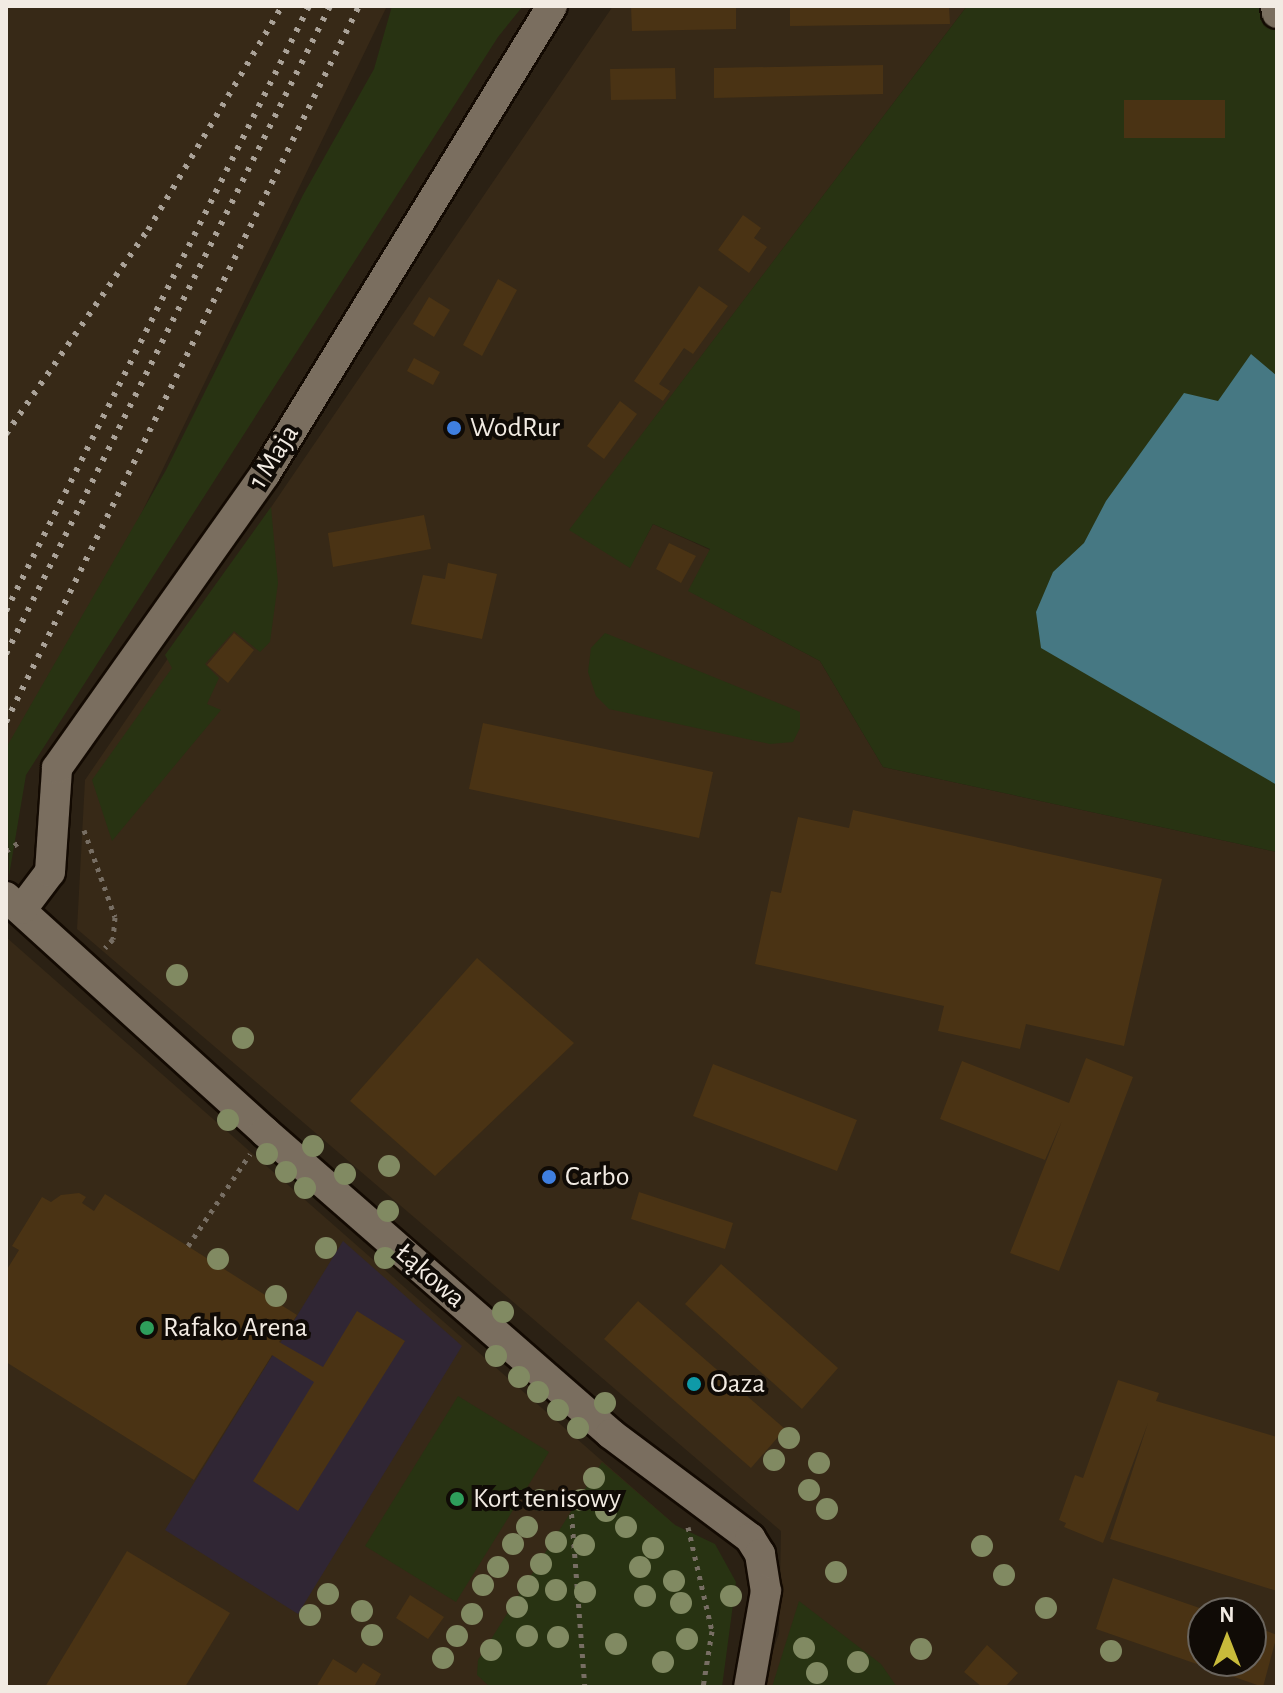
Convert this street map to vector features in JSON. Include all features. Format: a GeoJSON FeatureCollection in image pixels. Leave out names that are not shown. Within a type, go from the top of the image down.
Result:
{"type":"FeatureCollection","features":[{"type":"Feature","properties":{"kind":"street","name":"1 Maja"},"geometry":{"type":"LineString","coordinates":[[14,903],[50,872],[57,768],[265,474],[552,6]]}},
{"type":"Feature","properties":{"kind":"street"},"geometry":{"type":"LineString","coordinates":[[1276,6],[1277,13]]}},
{"type":"Feature","properties":{"kind":"street","name":"Łąkowa"},"geometry":{"type":"LineString","coordinates":[[14,903],[265,1132],[611,1434],[750,1538],[760,1554],[766,1591],[749,1687]]}},
{"type":"Feature","properties":{"kind":"path"},"geometry":{"type":"LineString","coordinates":[[81,823],[115,917],[113,939],[86,969]]}},
{"type":"Feature","properties":{"kind":"path"},"geometry":{"type":"LineString","coordinates":[[188,1246],[265,1132]]}},
{"type":"Feature","properties":{"kind":"path"},"geometry":{"type":"LineString","coordinates":[[570,1494],[585,1687]]}},
{"type":"Feature","properties":{"kind":"shaded area"},"geometry":{"type":"Polygon","coordinates":[[[6,6],[387,6],[112,574],[6,762],[6,6]]]}},
{"type":"Feature","properties":{"kind":"shaded area"},"geometry":{"type":"Polygon","coordinates":[[[613,6],[967,6],[641,436],[629,568],[653,524],[710,550],[689,591],[820,661],[883,767],[1277,852],[1277,1687],[761,1687],[779,1633],[781,1531],[77,929],[85,780],[613,6]]]}},
{"type":"Feature","properties":{"kind":"shaded area"},"geometry":{"type":"Polygon","coordinates":[[[6,937],[675,1525],[686,1687],[6,1687],[6,937]]]}},
{"type":"Feature","properties":{"kind":"shaded area"},"geometry":{"type":"Polygon","coordinates":[[[343,1241],[462,1346],[298,1614],[165,1530],[343,1241]]]}},
{"type":"Feature","properties":{"kind":"green space"},"geometry":{"type":"Polygon","coordinates":[[[392,6],[523,6],[498,37],[26,775],[9,876],[6,748],[166,470],[303,195],[374,69],[392,6]]]}},
{"type":"Feature","properties":{"kind":"green space"},"geometry":{"type":"Polygon","coordinates":[[[967,6],[1277,6],[1277,852],[883,767],[820,661],[688,591],[710,549],[653,524],[630,568],[569,530],[967,6]]]}},
{"type":"Feature","properties":{"kind":"green space"},"geometry":{"type":"Polygon","coordinates":[[[271,507],[278,583],[270,642],[260,652],[234,631],[205,664],[219,678],[207,704],[221,710],[112,841],[92,780],[172,668],[165,655],[271,507]]]}},
{"type":"Feature","properties":{"kind":"green space"},"geometry":{"type":"Polygon","coordinates":[[[605,633],[800,712],[800,728],[793,742],[770,744],[609,709],[596,696],[588,672],[591,648],[605,633]]]}},
{"type":"Feature","properties":{"kind":"green space","name":"Kort tenisowy"},"geometry":{"type":"Polygon","coordinates":[[[458,1396],[549,1452],[456,1602],[365,1546],[458,1396]]]}},
{"type":"Feature","properties":{"kind":"green space"},"geometry":{"type":"Polygon","coordinates":[[[602,1462],[675,1525],[715,1544],[736,1582],[722,1687],[490,1687],[477,1675],[478,1660],[602,1462]]]}},
{"type":"Feature","properties":{"kind":"green space"},"geometry":{"type":"Polygon","coordinates":[[[799,1601],[881,1664],[897,1687],[772,1687],[799,1601]]]}},
{"type":"Feature","properties":{"kind":"water"},"geometry":{"type":"Polygon","coordinates":[[[1251,354],[1277,376],[1277,785],[1041,648],[1036,612],[1053,572],[1084,543],[1106,501],[1184,393],[1218,401],[1251,354]]]}},
{"type":"Feature","properties":{"kind":"building"},"geometry":{"type":"Polygon","coordinates":[[[631,6],[736,6],[736,29],[632,31],[631,6]]]}},
{"type":"Feature","properties":{"kind":"building"},"geometry":{"type":"Polygon","coordinates":[[[790,6],[949,6],[950,24],[790,26],[790,6]]]}},
{"type":"Feature","properties":{"kind":"building"},"geometry":{"type":"Polygon","coordinates":[[[883,65],[883,94],[714,98],[714,68],[883,65]]]}},
{"type":"Feature","properties":{"kind":"building"},"geometry":{"type":"Polygon","coordinates":[[[675,68],[676,99],[611,100],[610,69],[675,68]]]}},
{"type":"Feature","properties":{"kind":"building"},"geometry":{"type":"Polygon","coordinates":[[[1124,100],[1225,100],[1225,138],[1124,138],[1124,100]]]}},
{"type":"Feature","properties":{"kind":"building"},"geometry":{"type":"Polygon","coordinates":[[[743,215],[761,228],[754,238],[767,247],[749,273],[718,250],[743,215]]]}},
{"type":"Feature","properties":{"kind":"building"},"geometry":{"type":"Polygon","coordinates":[[[498,279],[517,290],[482,356],[463,345],[498,279]]]}},
{"type":"Feature","properties":{"kind":"building"},"geometry":{"type":"Polygon","coordinates":[[[699,286],[728,306],[693,354],[684,348],[659,384],[670,391],[663,401],[634,381],[699,286]]]}},
{"type":"Feature","properties":{"kind":"building"},"geometry":{"type":"Polygon","coordinates":[[[429,297],[450,310],[434,337],[413,324],[429,297]]]}},
{"type":"Feature","properties":{"kind":"building"},"geometry":{"type":"Polygon","coordinates":[[[414,358],[440,372],[433,385],[407,371],[414,358]]]}},
{"type":"Feature","properties":{"kind":"building"},"geometry":{"type":"Polygon","coordinates":[[[620,401],[637,414],[604,459],[587,446],[620,401]]]}},
{"type":"Feature","properties":{"kind":"building"},"geometry":{"type":"Polygon","coordinates":[[[424,515],[431,549],[333,567],[328,533],[424,515]]]}},
{"type":"Feature","properties":{"kind":"building"},"geometry":{"type":"Polygon","coordinates":[[[669,543],[696,556],[681,583],[656,569],[669,543]]]}},
{"type":"Feature","properties":{"kind":"building"},"geometry":{"type":"Polygon","coordinates":[[[448,563],[497,574],[482,639],[411,624],[423,575],[445,579],[448,563]]]}},
{"type":"Feature","properties":{"kind":"building"},"geometry":{"type":"Polygon","coordinates":[[[234,633],[254,650],[228,683],[207,665],[234,633]]]}},
{"type":"Feature","properties":{"kind":"building"},"geometry":{"type":"Polygon","coordinates":[[[483,723],[713,772],[699,838],[469,789],[483,723]]]}},
{"type":"Feature","properties":{"kind":"building"},"geometry":{"type":"Polygon","coordinates":[[[853,810],[1162,879],[1124,1046],[1026,1024],[1020,1049],[938,1031],[944,1006],[755,964],[771,891],[781,893],[798,817],[849,828],[853,810]]]}},
{"type":"Feature","properties":{"kind":"building"},"geometry":{"type":"Polygon","coordinates":[[[477,958],[574,1043],[435,1176],[350,1101],[477,958]]]}},
{"type":"Feature","properties":{"kind":"building"},"geometry":{"type":"Polygon","coordinates":[[[1086,1058],[1133,1077],[1059,1271],[1010,1253],[1062,1121],[1045,1160],[940,1119],[962,1061],[1069,1103],[1086,1058]]]}},
{"type":"Feature","properties":{"kind":"building"},"geometry":{"type":"Polygon","coordinates":[[[713,1064],[857,1120],[837,1171],[693,1116],[713,1064]]]}},
{"type":"Feature","properties":{"kind":"building"},"geometry":{"type":"Polygon","coordinates":[[[639,1192],[733,1223],[725,1249],[631,1219],[639,1192]]]}},
{"type":"Feature","properties":{"kind":"building","name":"Rafako Arena"},"geometry":{"type":"Polygon","coordinates":[[[79,1193],[86,1197],[82,1203],[94,1211],[105,1194],[297,1315],[279,1342],[323,1367],[357,1311],[405,1341],[298,1511],[253,1481],[314,1382],[272,1355],[194,1480],[6,1362],[6,1271],[19,1250],[12,1246],[42,1197],[51,1202],[61,1195],[79,1193]]]}},
{"type":"Feature","properties":{"kind":"building"},"geometry":{"type":"Polygon","coordinates":[[[721,1264],[838,1368],[802,1409],[685,1304],[721,1264]]]}},
{"type":"Feature","properties":{"kind":"building","name":"Oaza"},"geometry":{"type":"Polygon","coordinates":[[[638,1301],[785,1429],[751,1468],[604,1339],[638,1301]]]}},
{"type":"Feature","properties":{"kind":"building"},"geometry":{"type":"Polygon","coordinates":[[[1118,1380],[1159,1393],[1156,1401],[1277,1437],[1277,1591],[1110,1539],[1148,1423],[1103,1543],[1064,1527],[1066,1523],[1059,1520],[1075,1475],[1083,1478],[1118,1380]]]}},
{"type":"Feature","properties":{"kind":"building"},"geometry":{"type":"Polygon","coordinates":[[[127,1551],[230,1613],[185,1687],[45,1687],[127,1551]]]}},
{"type":"Feature","properties":{"kind":"building"},"geometry":{"type":"Polygon","coordinates":[[[1113,1578],[1187,1604],[1187,1661],[1096,1629],[1113,1578]]]}},
{"type":"Feature","properties":{"kind":"building"},"geometry":{"type":"Polygon","coordinates":[[[410,1595],[444,1617],[428,1639],[396,1618],[410,1595]]]}},
{"type":"Feature","properties":{"kind":"building"},"geometry":{"type":"Polygon","coordinates":[[[1267,1631],[1277,1635],[1267,1672],[1267,1631]]]}},
{"type":"Feature","properties":{"kind":"building"},"geometry":{"type":"Polygon","coordinates":[[[987,1645],[1018,1673],[1005,1687],[982,1687],[964,1672],[987,1645]]]}},
{"type":"Feature","properties":{"kind":"building"},"geometry":{"type":"Polygon","coordinates":[[[333,1659],[356,1673],[363,1663],[381,1674],[375,1685],[378,1687],[316,1687],[333,1659]]]}},
{"type":"Feature","properties":{"kind":"building"},"geometry":{"type":"Polygon","coordinates":[[[1234,1677],[1266,1677],[1263,1687],[1234,1677]]]}},
{"type":"Feature","properties":{"kind":"railway"},"geometry":{"type":"LineString","coordinates":[[6,434],[148,230],[282,6]]}},
{"type":"Feature","properties":{"kind":"railway"},"geometry":{"type":"LineString","coordinates":[[6,611],[309,6]]}},
{"type":"Feature","properties":{"kind":"railway"},"geometry":{"type":"LineString","coordinates":[[6,654],[330,6]]}},
{"type":"Feature","properties":{"kind":"railway"},"geometry":{"type":"LineString","coordinates":[[6,722],[359,6]]}},
{"type":"Feature","properties":{"kind":"place","name":"WodRur"},"geometry":{"type":"Point","coordinates":[454,428]}},
{"type":"Feature","properties":{"kind":"place","name":"Carbo"},"geometry":{"type":"Point","coordinates":[549,1177]}},
{"type":"Feature","properties":{"kind":"place","name":"Rafako Arena"},"geometry":{"type":"Point","coordinates":[147,1328]}},
{"type":"Feature","properties":{"kind":"place","name":"Oaza"},"geometry":{"type":"Point","coordinates":[694,1384]}},
{"type":"Feature","properties":{"kind":"place","name":"Kort tenisowy"},"geometry":{"type":"Point","coordinates":[457,1499]}}]}
